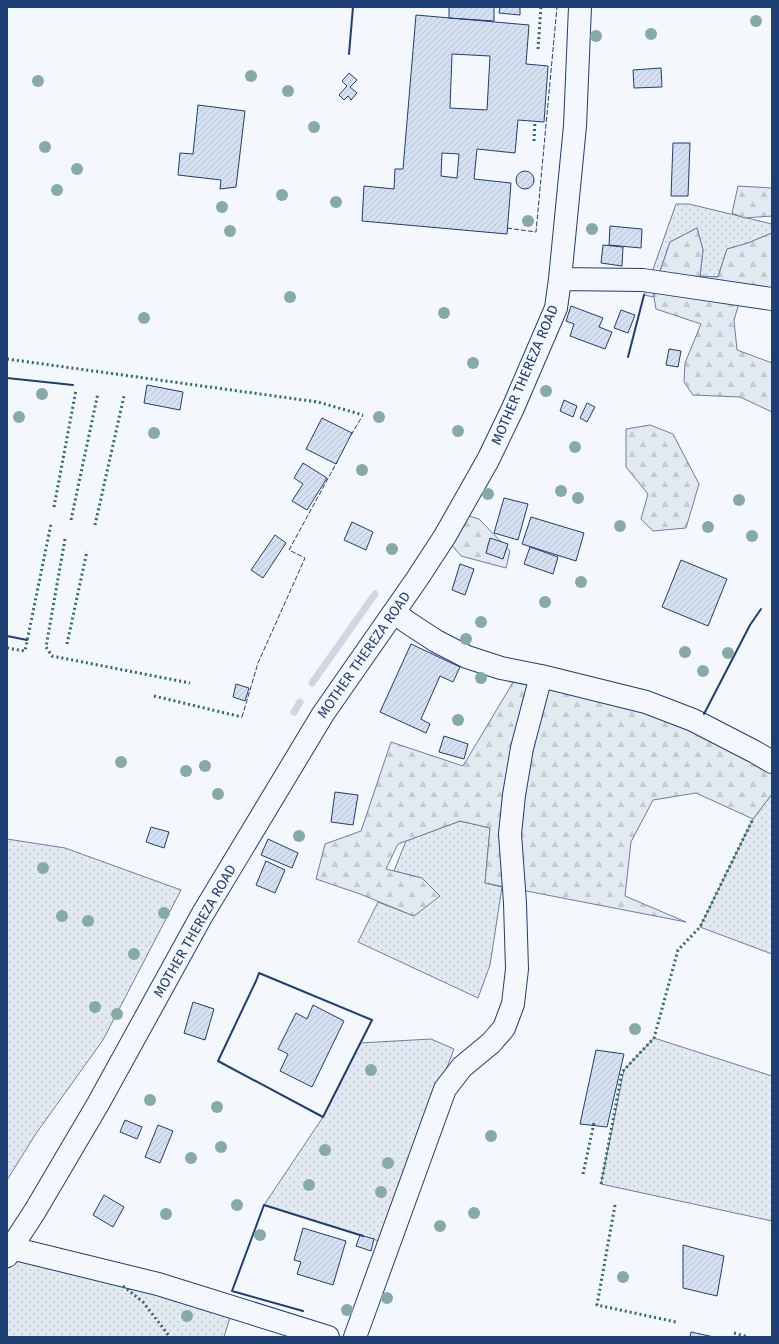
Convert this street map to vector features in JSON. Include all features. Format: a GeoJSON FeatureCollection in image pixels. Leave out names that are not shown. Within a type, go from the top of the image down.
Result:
{"type":"FeatureCollection","features":[{"type":"Feature","properties":{"kind":"street","name":"MOTHER THEREZA ROAD"},"geometry":{"type":"LineString","coordinates":[[9,1252],[98,1104],[202,915],[323,714],[445,536],[488,460],[513,408],[556,308],[575,126],[580,7]]}},
{"type":"Feature","properties":{"kind":"street"},"geometry":{"type":"LineString","coordinates":[[560,279],[643,280],[772,299]]}},
{"type":"Feature","properties":{"kind":"street"},"geometry":{"type":"LineString","coordinates":[[394,612],[436,641],[467,657],[501,668],[541,676],[646,702],[693,720],[772,762]]}},
{"type":"Feature","properties":{"kind":"street"},"geometry":{"type":"LineString","coordinates":[[355,1337],[444,1089],[462,1067],[491,1043],[504,1028],[513,1004],[517,969],[515,903],[510,834],[514,795],[522,748],[541,676]]}},
{"type":"Feature","properties":{"kind":"street"},"geometry":{"type":"LineString","coordinates":[[9,1252],[158,1284],[328,1337]]}},
{"type":"Feature","properties":{"kind":"green space"},"geometry":{"type":"Polygon","coordinates":[[[738,186],[772,188],[772,216],[744,218],[732,213],[738,186]]]}},
{"type":"Feature","properties":{"kind":"green space"},"geometry":{"type":"Polygon","coordinates":[[[676,204],[689,204],[772,224],[772,233],[748,243],[727,249],[718,277],[700,276],[703,250],[697,228],[670,242],[653,292],[654,297],[644,295],[676,204]]]}},
{"type":"Feature","properties":{"kind":"green space"},"geometry":{"type":"Polygon","coordinates":[[[697,228],[703,250],[700,276],[718,277],[727,249],[748,243],[772,233],[772,302],[742,293],[734,320],[737,350],[772,363],[772,412],[740,397],[693,395],[684,382],[685,363],[701,324],[656,309],[653,292],[670,242],[697,228]]]}},
{"type":"Feature","properties":{"kind":"green space"},"geometry":{"type":"Polygon","coordinates":[[[650,425],[673,434],[699,484],[686,528],[653,531],[641,519],[648,494],[626,467],[626,429],[650,425]]]}},
{"type":"Feature","properties":{"kind":"green space"},"geometry":{"type":"Polygon","coordinates":[[[453,511],[479,519],[510,551],[506,568],[461,556],[440,531],[453,511]]]}},
{"type":"Feature","properties":{"kind":"green space"},"geometry":{"type":"Polygon","coordinates":[[[515,679],[642,699],[772,769],[772,794],[753,819],[696,793],[653,800],[631,842],[625,896],[686,922],[485,883],[490,828],[460,821],[398,844],[386,869],[422,878],[440,896],[414,916],[360,894],[316,879],[325,844],[361,831],[391,742],[463,766],[515,679]]]}},
{"type":"Feature","properties":{"kind":"green space"},"geometry":{"type":"Polygon","coordinates":[[[772,794],[772,954],[700,927],[753,819],[772,794]]]}},
{"type":"Feature","properties":{"kind":"green space"},"geometry":{"type":"Polygon","coordinates":[[[460,821],[490,828],[485,883],[502,887],[490,965],[478,998],[358,942],[378,902],[414,916],[422,878],[394,871],[406,841],[460,821]]]}},
{"type":"Feature","properties":{"kind":"green space"},"geometry":{"type":"Polygon","coordinates":[[[7,839],[65,848],[181,890],[103,1040],[35,1135],[7,1180],[7,839]]]}},
{"type":"Feature","properties":{"kind":"green space"},"geometry":{"type":"Polygon","coordinates":[[[654,1038],[772,1076],[772,1221],[601,1184],[624,1070],[654,1038]]]}},
{"type":"Feature","properties":{"kind":"green space"},"geometry":{"type":"Polygon","coordinates":[[[431,1039],[454,1049],[382,1242],[264,1205],[323,1117],[360,1043],[431,1039]]]}},
{"type":"Feature","properties":{"kind":"green space"},"geometry":{"type":"Polygon","coordinates":[[[7,1247],[231,1314],[224,1337],[7,1337],[7,1247]]]}},
{"type":"Feature","properties":{"kind":"building"},"geometry":{"type":"Polygon","coordinates":[[[449,7],[494,7],[494,21],[449,18],[449,7]]]}},
{"type":"Feature","properties":{"kind":"building"},"geometry":{"type":"Polygon","coordinates":[[[500,7],[520,7],[520,15],[499,13],[500,7]]]}},
{"type":"Feature","properties":{"kind":"building"},"geometry":{"type":"Polygon","coordinates":[[[416,15],[529,25],[526,64],[548,66],[544,122],[518,120],[515,153],[477,149],[474,179],[511,183],[507,234],[362,221],[364,186],[394,189],[395,169],[403,169],[416,15]],[[452,54],[450,108],[487,110],[490,56],[452,54]],[[442,153],[441,176],[457,178],[459,154],[442,153]]]}},
{"type":"Feature","properties":{"kind":"building"},"geometry":{"type":"Polygon","coordinates":[[[661,68],[662,87],[634,88],[633,70],[661,68]]]}},
{"type":"Feature","properties":{"kind":"building"},"geometry":{"type":"Polygon","coordinates":[[[349,73],[357,80],[350,87],[357,93],[351,100],[348,96],[344,100],[339,95],[347,86],[342,81],[349,73]]]}},
{"type":"Feature","properties":{"kind":"building"},"geometry":{"type":"Polygon","coordinates":[[[198,105],[245,111],[236,187],[220,189],[221,180],[178,175],[180,153],[193,154],[198,105]]]}},
{"type":"Feature","properties":{"kind":"building"},"geometry":{"type":"Polygon","coordinates":[[[673,143],[690,143],[688,196],[671,196],[673,143]]]}},
{"type":"Feature","properties":{"kind":"building"},"geometry":{"type":"Polygon","coordinates":[[[525,171],[529,172],[533,176],[533,184],[529,188],[525,189],[521,188],[517,184],[516,180],[517,176],[521,172],[525,171]]]}},
{"type":"Feature","properties":{"kind":"building"},"geometry":{"type":"Polygon","coordinates":[[[610,226],[642,229],[641,248],[609,245],[610,226]]]}},
{"type":"Feature","properties":{"kind":"building"},"geometry":{"type":"Polygon","coordinates":[[[603,245],[623,247],[622,266],[601,263],[603,245]]]}},
{"type":"Feature","properties":{"kind":"building"},"geometry":{"type":"Polygon","coordinates":[[[571,306],[603,318],[599,327],[612,332],[605,349],[570,336],[574,324],[566,321],[571,306]]]}},
{"type":"Feature","properties":{"kind":"building"},"geometry":{"type":"Polygon","coordinates":[[[621,310],[635,315],[628,333],[614,328],[621,310]]]}},
{"type":"Feature","properties":{"kind":"building"},"geometry":{"type":"Polygon","coordinates":[[[669,349],[681,351],[678,367],[666,365],[669,349]]]}},
{"type":"Feature","properties":{"kind":"building"},"geometry":{"type":"Polygon","coordinates":[[[147,385],[183,392],[180,410],[144,403],[147,385]]]}},
{"type":"Feature","properties":{"kind":"building"},"geometry":{"type":"Polygon","coordinates":[[[564,400],[577,406],[573,417],[560,411],[564,400]]]}},
{"type":"Feature","properties":{"kind":"building"},"geometry":{"type":"Polygon","coordinates":[[[587,403],[595,407],[587,422],[580,418],[587,403]]]}},
{"type":"Feature","properties":{"kind":"building"},"geometry":{"type":"Polygon","coordinates":[[[322,418],[352,433],[336,464],[306,449],[322,418]]]}},
{"type":"Feature","properties":{"kind":"building"},"geometry":{"type":"Polygon","coordinates":[[[303,463],[327,478],[307,510],[292,501],[303,484],[294,478],[303,463]]]}},
{"type":"Feature","properties":{"kind":"building"},"geometry":{"type":"Polygon","coordinates":[[[504,498],[528,504],[518,540],[494,533],[504,498]]]}},
{"type":"Feature","properties":{"kind":"building"},"geometry":{"type":"Polygon","coordinates":[[[531,517],[584,533],[576,561],[522,544],[531,517]]]}},
{"type":"Feature","properties":{"kind":"building"},"geometry":{"type":"Polygon","coordinates":[[[352,522],[373,532],[366,550],[344,540],[352,522]]]}},
{"type":"Feature","properties":{"kind":"building"},"geometry":{"type":"Polygon","coordinates":[[[275,535],[286,543],[263,578],[251,570],[275,535]]]}},
{"type":"Feature","properties":{"kind":"building"},"geometry":{"type":"Polygon","coordinates":[[[490,538],[508,544],[503,559],[486,553],[490,538]]]}},
{"type":"Feature","properties":{"kind":"building"},"geometry":{"type":"Polygon","coordinates":[[[530,547],[558,557],[553,574],[524,564],[530,547]]]}},
{"type":"Feature","properties":{"kind":"building"},"geometry":{"type":"Polygon","coordinates":[[[681,560],[727,579],[708,626],[662,607],[681,560]]]}},
{"type":"Feature","properties":{"kind":"building"},"geometry":{"type":"Polygon","coordinates":[[[460,564],[474,569],[465,595],[452,590],[460,564]]]}},
{"type":"Feature","properties":{"kind":"building"},"geometry":{"type":"Polygon","coordinates":[[[411,644],[460,667],[453,682],[440,676],[421,719],[430,724],[426,733],[380,712],[411,644]]]}},
{"type":"Feature","properties":{"kind":"building"},"geometry":{"type":"Polygon","coordinates":[[[236,684],[249,688],[245,701],[233,697],[236,684]]]}},
{"type":"Feature","properties":{"kind":"building"},"geometry":{"type":"Polygon","coordinates":[[[444,736],[468,744],[464,759],[439,752],[444,736]]]}},
{"type":"Feature","properties":{"kind":"building"},"geometry":{"type":"Polygon","coordinates":[[[335,792],[358,795],[353,825],[331,822],[335,792]]]}},
{"type":"Feature","properties":{"kind":"building"},"geometry":{"type":"Polygon","coordinates":[[[151,827],[169,832],[164,848],[146,842],[151,827]]]}},
{"type":"Feature","properties":{"kind":"building"},"geometry":{"type":"Polygon","coordinates":[[[268,839],[298,853],[292,868],[261,855],[268,839]]]}},
{"type":"Feature","properties":{"kind":"building"},"geometry":{"type":"Polygon","coordinates":[[[266,861],[285,870],[275,893],[256,885],[266,861]]]}},
{"type":"Feature","properties":{"kind":"building"},"geometry":{"type":"Polygon","coordinates":[[[193,1002],[214,1009],[205,1040],[184,1033],[193,1002]]]}},
{"type":"Feature","properties":{"kind":"building"},"geometry":{"type":"Polygon","coordinates":[[[313,1005],[344,1021],[312,1087],[280,1071],[288,1054],[278,1049],[296,1013],[307,1019],[313,1005]]]}},
{"type":"Feature","properties":{"kind":"building"},"geometry":{"type":"Polygon","coordinates":[[[596,1050],[624,1054],[607,1127],[580,1124],[596,1050]]]}},
{"type":"Feature","properties":{"kind":"building"},"geometry":{"type":"Polygon","coordinates":[[[125,1120],[142,1127],[137,1139],[120,1132],[125,1120]]]}},
{"type":"Feature","properties":{"kind":"building"},"geometry":{"type":"Polygon","coordinates":[[[158,1125],[173,1131],[160,1163],[145,1157],[158,1125]]]}},
{"type":"Feature","properties":{"kind":"building"},"geometry":{"type":"Polygon","coordinates":[[[104,1195],[124,1207],[113,1227],[93,1215],[104,1195]]]}},
{"type":"Feature","properties":{"kind":"building"},"geometry":{"type":"Polygon","coordinates":[[[303,1228],[346,1241],[333,1285],[297,1274],[301,1262],[294,1260],[303,1228]]]}},
{"type":"Feature","properties":{"kind":"building"},"geometry":{"type":"Polygon","coordinates":[[[360,1235],[374,1239],[371,1251],[356,1246],[360,1235]]]}},
{"type":"Feature","properties":{"kind":"building"},"geometry":{"type":"Polygon","coordinates":[[[683,1245],[724,1256],[717,1296],[683,1288],[683,1245]]]}},
{"type":"Feature","properties":{"kind":"building"},"geometry":{"type":"Polygon","coordinates":[[[691,1332],[714,1337],[690,1337],[691,1332]]]}},
{"type":"Feature","properties":{"kind":"waterway"},"geometry":{"type":"LineString","coordinates":[[312,683],[375,594]]}},
{"type":"Feature","properties":{"kind":"waterway"},"geometry":{"type":"LineString","coordinates":[[294,712],[300,702]]}},
{"type":"Feature","properties":{"kind":"hedge"},"geometry":{"type":"LineString","coordinates":[[538,49],[541,7]]}},
{"type":"Feature","properties":{"kind":"hedge"},"geometry":{"type":"LineString","coordinates":[[534,141],[535,121]]}},
{"type":"Feature","properties":{"kind":"hedge"},"geometry":{"type":"LineString","coordinates":[[7,359],[318,402],[363,415]]}},
{"type":"Feature","properties":{"kind":"hedge"},"geometry":{"type":"LineString","coordinates":[[54,507],[76,390]]}},
{"type":"Feature","properties":{"kind":"hedge"},"geometry":{"type":"LineString","coordinates":[[71,520],[98,393]]}},
{"type":"Feature","properties":{"kind":"hedge"},"geometry":{"type":"LineString","coordinates":[[95,525],[124,396]]}},
{"type":"Feature","properties":{"kind":"hedge"},"geometry":{"type":"LineString","coordinates":[[7,648],[25,651],[51,524]]}},
{"type":"Feature","properties":{"kind":"hedge"},"geometry":{"type":"LineString","coordinates":[[65,539],[46,647],[52,656],[190,683]]}},
{"type":"Feature","properties":{"kind":"hedge"},"geometry":{"type":"LineString","coordinates":[[67,644],[87,551]]}},
{"type":"Feature","properties":{"kind":"hedge"},"geometry":{"type":"LineString","coordinates":[[154,696],[242,717]]}},
{"type":"Feature","properties":{"kind":"hedge"},"geometry":{"type":"LineString","coordinates":[[601,1184],[622,1072],[654,1038],[678,950],[700,927],[753,819]]}},
{"type":"Feature","properties":{"kind":"hedge"},"geometry":{"type":"LineString","coordinates":[[583,1174],[594,1123]]}},
{"type":"Feature","properties":{"kind":"hedge"},"geometry":{"type":"LineString","coordinates":[[615,1205],[597,1305],[676,1322]]}},
{"type":"Feature","properties":{"kind":"hedge"},"geometry":{"type":"LineString","coordinates":[[123,1286],[143,1302],[170,1337]]}},
{"type":"Feature","properties":{"kind":"hedge"},"geometry":{"type":"LineString","coordinates":[[734,1333],[748,1337]]}},
{"type":"Feature","properties":{"kind":"fence"},"geometry":{"type":"LineString","coordinates":[[507,228],[536,232],[557,7]]}},
{"type":"Feature","properties":{"kind":"fence"},"geometry":{"type":"LineString","coordinates":[[351,435],[363,415]]}},
{"type":"Feature","properties":{"kind":"fence"},"geometry":{"type":"LineString","coordinates":[[242,717],[258,663],[305,558],[289,550],[337,462]]}},
{"type":"Feature","properties":{"kind":"wall"},"geometry":{"type":"LineString","coordinates":[[349,54],[353,7]]}},
{"type":"Feature","properties":{"kind":"wall"},"geometry":{"type":"LineString","coordinates":[[628,357],[644,295]]}},
{"type":"Feature","properties":{"kind":"wall"},"geometry":{"type":"LineString","coordinates":[[7,378],[73,385]]}},
{"type":"Feature","properties":{"kind":"wall"},"geometry":{"type":"LineString","coordinates":[[704,714],[750,625],[761,609]]}},
{"type":"Feature","properties":{"kind":"wall"},"geometry":{"type":"LineString","coordinates":[[7,636],[27,640]]}},
{"type":"Feature","properties":{"kind":"wall"},"geometry":{"type":"LineString","coordinates":[[259,973],[372,1020],[323,1117],[218,1061],[259,973]]}},
{"type":"Feature","properties":{"kind":"wall"},"geometry":{"type":"LineString","coordinates":[[303,1311],[232,1291],[264,1205],[363,1236]]}}]}
